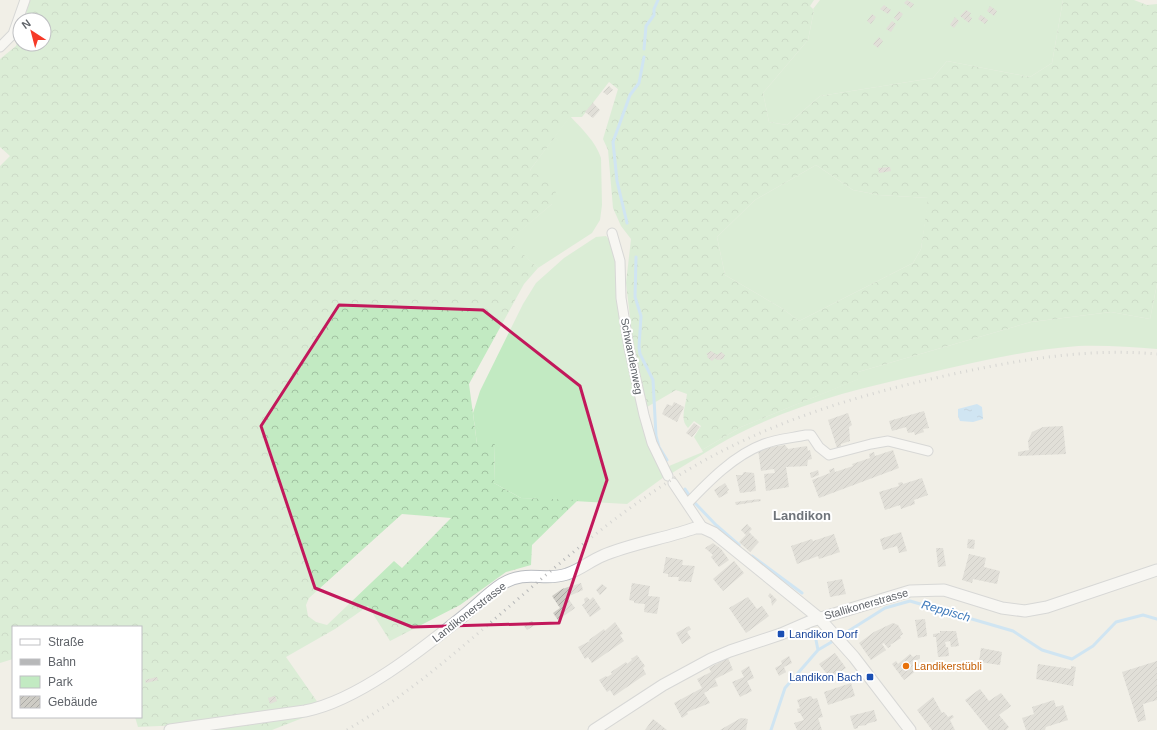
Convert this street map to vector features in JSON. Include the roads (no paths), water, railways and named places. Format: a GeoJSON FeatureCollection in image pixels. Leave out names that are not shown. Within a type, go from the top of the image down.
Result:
{"type":"FeatureCollection","features":[{"type":"Feature","properties":{"kind":"street"},"geometry":{"type":"LineString","coordinates":[[0,47],[13,34],[23,8],[24,0]]}},
{"type":"Feature","properties":{"kind":"street","name":"Schwandenweg"},"geometry":{"type":"LineString","coordinates":[[612,233],[620,261],[621,298],[629,348],[652,443],[670,479],[703,528]]}},
{"type":"Feature","properties":{"kind":"street"},"geometry":{"type":"LineString","coordinates":[[687,504],[707,483],[743,455],[764,444],[811,435],[819,447],[829,455],[888,441],[928,450]]}},
{"type":"Feature","properties":{"kind":"street","name":"Landikonerstrasse"},"geometry":{"type":"LineString","coordinates":[[170,730],[297,712],[325,706],[366,685],[420,649],[502,584],[510,580],[528,575],[567,575],[602,556],[695,528],[703,528]]}},
{"type":"Feature","properties":{"kind":"street"},"geometry":{"type":"LineString","coordinates":[[703,528],[714,533],[819,618],[842,644],[910,730]]}},
{"type":"Feature","properties":{"kind":"street","name":"Stallikonerstrasse"},"geometry":{"type":"LineString","coordinates":[[594,730],[663,685],[711,659],[781,634],[819,618],[910,591],[926,589],[944,590],[1002,608],[1025,611],[1047,607],[1157,570]]}},
{"type":"Feature","properties":{"kind":"water"},"geometry":{"type":"Polygon","coordinates":[[[977,404],[982,407],[983,419],[973,422],[960,421],[958,409],[977,404]]]}},
{"type":"Feature","properties":{"kind":"waterway"},"geometry":{"type":"LineString","coordinates":[[644,49],[646,26],[654,15],[654,9],[658,0]]}},
{"type":"Feature","properties":{"kind":"waterway"},"geometry":{"type":"LineString","coordinates":[[627,223],[617,181],[613,142],[630,95],[639,83],[644,57]]}},
{"type":"Feature","properties":{"kind":"waterway"},"geometry":{"type":"LineString","coordinates":[[636,257],[635,297],[641,316],[640,354],[653,380],[656,436],[659,447],[667,460]]}},
{"type":"Feature","properties":{"kind":"waterway"},"geometry":{"type":"LineString","coordinates":[[685,489],[689,495]]}},
{"type":"Feature","properties":{"kind":"waterway"},"geometry":{"type":"LineString","coordinates":[[695,503],[716,525],[739,545]]}},
{"type":"Feature","properties":{"kind":"waterway"},"geometry":{"type":"LineString","coordinates":[[752,556],[802,593]]}},
{"type":"Feature","properties":{"kind":"waterway","name":"Reppisch"},"geometry":{"type":"LineString","coordinates":[[839,637],[885,608],[910,601],[1013,631],[1042,650],[1072,659],[1093,646],[1116,622],[1143,615],[1157,619]]}},
{"type":"Feature","properties":{"kind":"waterway"},"geometry":{"type":"LineString","coordinates":[[815,635],[818,650]]}},
{"type":"Feature","properties":{"kind":"waterway","name":"Reppisch"},"geometry":{"type":"LineString","coordinates":[[771,730],[785,688],[818,650],[835,640]]}},
{"type":"Feature","properties":{"kind":"railway"},"geometry":{"type":"LineString","coordinates":[[347,730],[389,704],[420,681],[620,515],[686,471],[760,433],[837,404],[917,382],[1008,363],[1057,356],[1107,352],[1157,354]]}},
{"type":"Feature","properties":{"kind":"place","name":"Landikon Dorf"},"geometry":{"type":"Point","coordinates":[781,634]}},
{"type":"Feature","properties":{"kind":"place","name":"Landikerstübli"},"geometry":{"type":"Point","coordinates":[906,666]}},
{"type":"Feature","properties":{"kind":"place","name":"Landikon Bach"},"geometry":{"type":"Point","coordinates":[870,677]}},
{"type":"Feature","properties":{"kind":"district","name":"Landikon"},"geometry":{"type":"Point","coordinates":[802,515]}}]}
